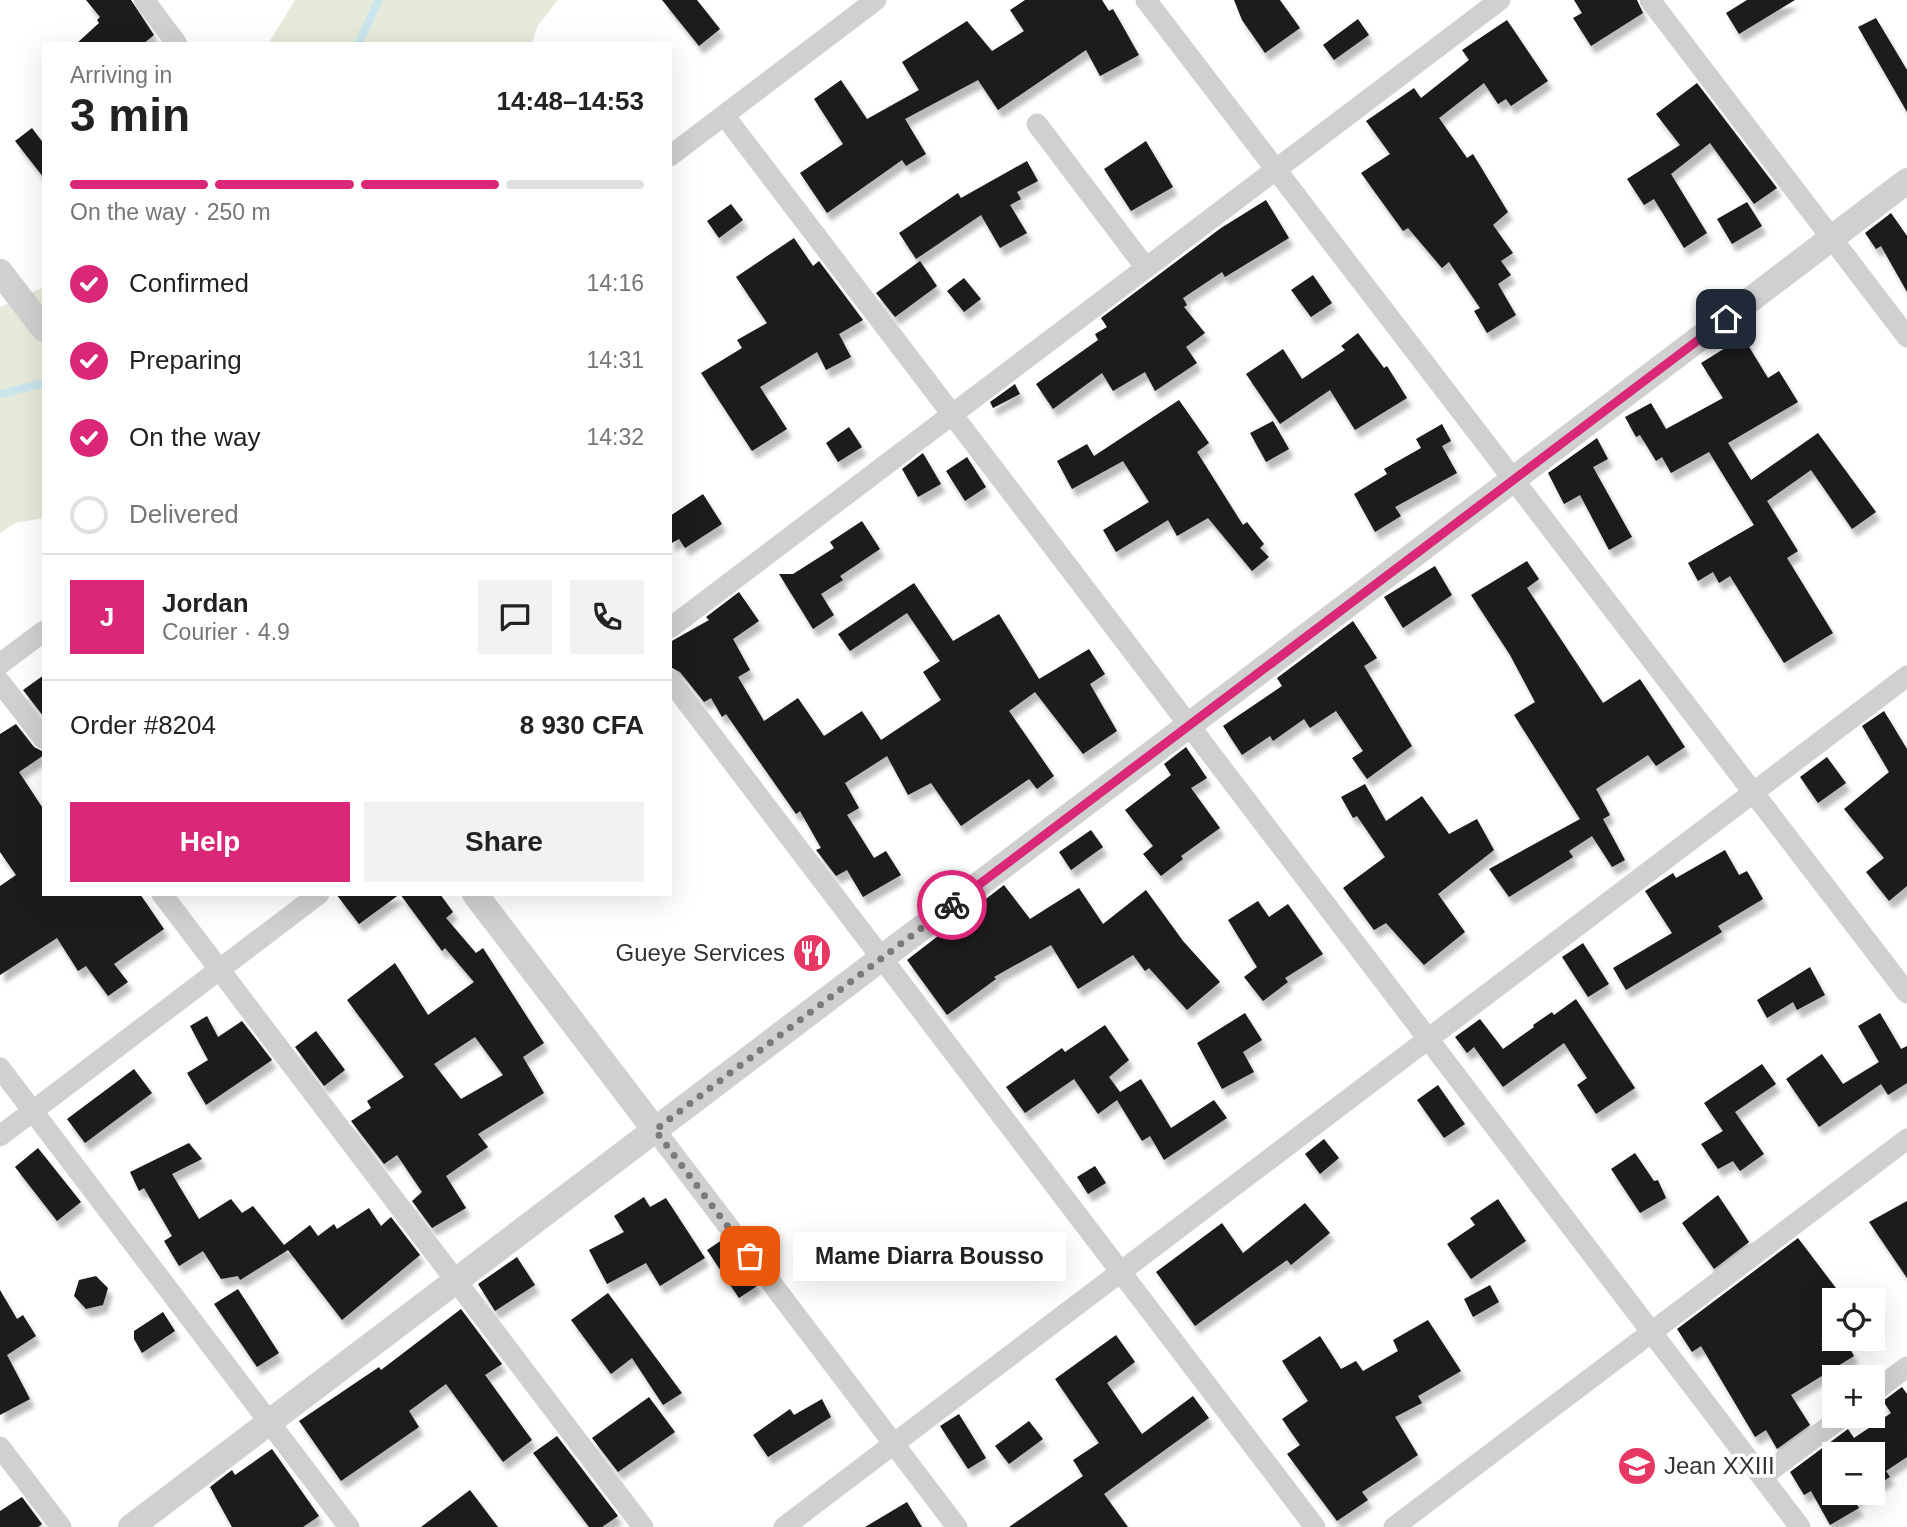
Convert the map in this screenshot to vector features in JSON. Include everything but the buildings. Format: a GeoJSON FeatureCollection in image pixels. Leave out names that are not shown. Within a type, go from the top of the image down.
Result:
{"type":"FeatureCollection","features":[{"type":"Feature","properties":{"kind":"street"},"geometry":{"type":"LineString","coordinates":[[144,0],[176,42]]}},
{"type":"Feature","properties":{"kind":"street"},"geometry":{"type":"LineString","coordinates":[[672,154],[876,0]]}},
{"type":"Feature","properties":{"kind":"street"},"geometry":{"type":"LineString","coordinates":[[1146,0],[1907,993]]}},
{"type":"Feature","properties":{"kind":"street"},"geometry":{"type":"LineString","coordinates":[[672,626],[1500,0]]}},
{"type":"Feature","properties":{"kind":"street"},"geometry":{"type":"LineString","coordinates":[[1650,0],[1907,337]]}},
{"type":"Feature","properties":{"kind":"street"},"geometry":{"type":"LineString","coordinates":[[724,115],[1800,1527]]}},
{"type":"Feature","properties":{"kind":"street"},"geometry":{"type":"LineString","coordinates":[[1037,124],[1146,268]]}},
{"type":"Feature","properties":{"kind":"street"},"geometry":{"type":"LineString","coordinates":[[131,1527],[1907,181]]}},
{"type":"Feature","properties":{"kind":"street"},"geometry":{"type":"LineString","coordinates":[[0,272],[42,325]]}},
{"type":"Feature","properties":{"kind":"street"},"geometry":{"type":"LineString","coordinates":[[0,664],[42,632]]}},
{"type":"Feature","properties":{"kind":"street"},"geometry":{"type":"LineString","coordinates":[[784,1527],[1907,676]]}},
{"type":"Feature","properties":{"kind":"street"},"geometry":{"type":"LineString","coordinates":[[0,682],[42,736]]}},
{"type":"Feature","properties":{"kind":"street"},"geometry":{"type":"LineString","coordinates":[[672,683],[1315,1527]]}},
{"type":"Feature","properties":{"kind":"street"},"geometry":{"type":"LineString","coordinates":[[164,896],[643,1527]]}},
{"type":"Feature","properties":{"kind":"street"},"geometry":{"type":"LineString","coordinates":[[0,1136],[316,896]]}},
{"type":"Feature","properties":{"kind":"street"},"geometry":{"type":"LineString","coordinates":[[477,896],[957,1527]]}},
{"type":"Feature","properties":{"kind":"street"},"geometry":{"type":"LineString","coordinates":[[0,1068],[349,1527]]}},
{"type":"Feature","properties":{"kind":"street"},"geometry":{"type":"LineString","coordinates":[[1394,1527],[1907,1139]]}},
{"type":"Feature","properties":{"kind":"street"},"geometry":{"type":"LineString","coordinates":[[1885,1383],[1907,1367]]}},
{"type":"Feature","properties":{"kind":"street"},"geometry":{"type":"LineString","coordinates":[[1762,1477],[1827,1428]]}},
{"type":"Feature","properties":{"kind":"street"},"geometry":{"type":"LineString","coordinates":[[0,1447],[61,1527]]}},
{"type":"Feature","properties":{"kind":"shaded area"},"geometry":{"type":"Polygon","coordinates":[[[295,0],[558,0],[537,27],[533,42],[269,42],[295,0]]]}},
{"type":"Feature","properties":{"kind":"shaded area"},"geometry":{"type":"Polygon","coordinates":[[[42,288],[42,518],[15,523],[0,533],[0,307],[42,288]]]}},
{"type":"Feature","properties":{"kind":"waterway"},"geometry":{"type":"LineString","coordinates":[[359,42],[379,0]]}},
{"type":"Feature","properties":{"kind":"waterway"},"geometry":{"type":"LineString","coordinates":[[0,394],[42,384]]}},
{"type":"Feature","properties":{"kind":"way so far"},"geometry":{"type":"LineString","coordinates":[[750,1256],[655,1130],[952,905]]}},
{"type":"Feature","properties":{"kind":"place","name":"Gueye Services"},"geometry":{"type":"Point","coordinates":[812,953]}},
{"type":"Feature","properties":{"kind":"place","name":"Mame Diarra Bousso"},"geometry":{"type":"Point","coordinates":[750,1256]}},
{"type":"Feature","properties":{"kind":"place","name":"Jean XXIII"},"geometry":{"type":"Point","coordinates":[1637,1466]}},
{"type":"Feature","properties":{"kind":"route"},"geometry":{"type":"LineString","coordinates":[[952,905],[1726,319]]}}]}
